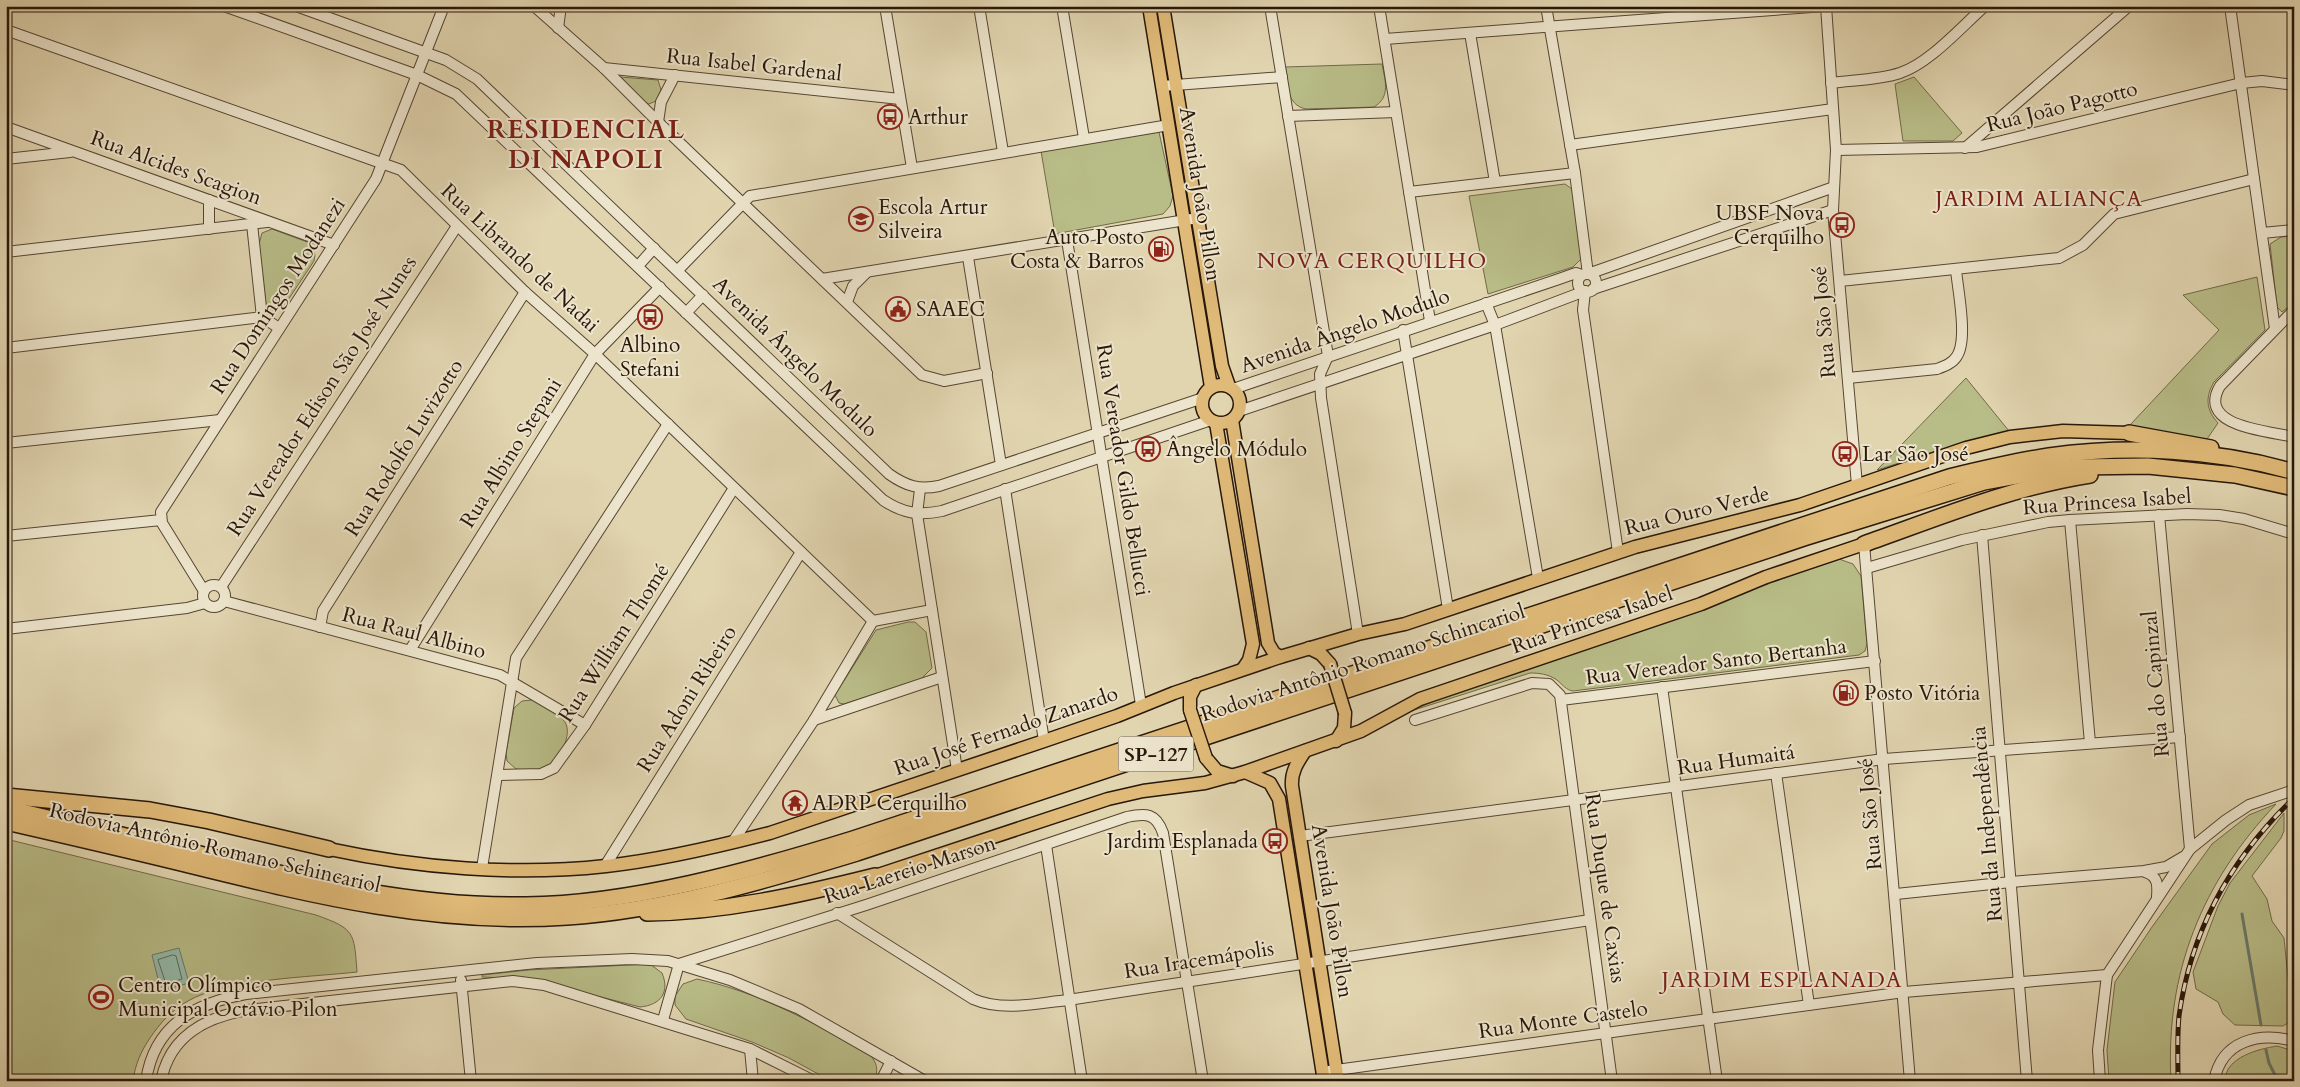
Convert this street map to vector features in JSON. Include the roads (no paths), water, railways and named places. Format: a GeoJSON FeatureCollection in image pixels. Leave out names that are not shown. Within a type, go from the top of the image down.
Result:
{"type":"FeatureCollection","features":[{"type":"Feature","properties":{"kind":"highway"},"geometry":{"type":"LineString","coordinates":[[2129,433],[2187,442],[2243,459]]}},
{"type":"Feature","properties":{"kind":"highway","name":"Rodovia Antônio Romano Schincariol"},"geometry":{"type":"LineString","coordinates":[[6,808],[288,877],[382,895],[453,902],[527,905],[614,897],[748,869],[852,839],[1949,478],[2015,462],[2080,453],[2151,451],[2243,459],[2294,472]]}},
{"type":"Feature","properties":{"kind":"highway","name":"Rodovia Antônio Romano Schincariol"},"geometry":{"type":"LineString","coordinates":[[6,822],[312,896],[384,909],[526,919],[602,914],[751,884],[856,854],[1952,490],[2045,470],[2114,466],[2148,466],[2235,475],[2294,488]]}},
{"type":"Feature","properties":{"kind":"highway"},"geometry":{"type":"LineString","coordinates":[[1864,544],[2036,486],[2148,466]]}},
{"type":"Feature","properties":{"kind":"highway"},"geometry":{"type":"LineString","coordinates":[[6,796],[150,810],[209,821],[329,849]]}},
{"type":"Feature","properties":{"kind":"highway"},"geometry":{"type":"LineString","coordinates":[[602,914],[682,912],[742,906],[799,895],[875,876]]}},
{"type":"Feature","properties":{"kind":"main road","name":"Avenida João Pillon"},"geometry":{"type":"LineString","coordinates":[[1149,6],[1211,387]]}},
{"type":"Feature","properties":{"kind":"main road","name":"Avenida João Pillon"},"geometry":{"type":"LineString","coordinates":[[1163,6],[1222,366],[1231,388]]}},
{"type":"Feature","properties":{"kind":"main road"},"geometry":{"type":"LineString","coordinates":[[1243,669],[1249,660],[1253,644],[1214,421],[1202,408],[1203,398],[1211,387],[1220,384],[1231,388],[1239,396],[1236,416],[1268,643],[1274,653],[1280,657]]}},
{"type":"Feature","properties":{"kind":"main road"},"geometry":{"type":"LineString","coordinates":[[1214,421],[1236,416]]}},
{"type":"Feature","properties":{"kind":"main road","name":"Rua Ouro Verde"},"geometry":{"type":"LineString","coordinates":[[1280,657],[1358,634],[1405,624],[1618,552],[1781,511],[1966,448],[2010,438],[2063,432],[2129,433]]}},
{"type":"Feature","properties":{"kind":"main road","name":"Rua Princesa Isabel"},"geometry":{"type":"LineString","coordinates":[[1336,741],[1361,731],[1420,700],[1701,604],[1766,577],[1864,544]]}},
{"type":"Feature","properties":{"kind":"main road"},"geometry":{"type":"LineString","coordinates":[[875,876],[1108,799],[1239,774],[1336,741],[1344,728],[1345,713],[1330,664],[1321,654],[1309,648]]}},
{"type":"Feature","properties":{"kind":"main road","name":"Rua José Fernado Zanardo"},"geometry":{"type":"LineString","coordinates":[[329,849],[363,857],[434,867],[547,869],[605,866],[732,843],[770,833],[1044,741],[1117,716],[1196,685],[1280,657]]}},
{"type":"Feature","properties":{"kind":"main road"},"geometry":{"type":"LineString","coordinates":[[1196,685],[1190,696],[1190,710],[1206,758],[1217,771],[1239,774]]}},
{"type":"Feature","properties":{"kind":"main road","name":"Avenida João Pillon"},"geometry":{"type":"LineString","coordinates":[[1305,751],[1295,766],[1291,777],[1337,1075]]}},
{"type":"Feature","properties":{"kind":"main road","name":"Avenida João Pillon"},"geometry":{"type":"LineString","coordinates":[[1239,774],[1270,783],[1279,799],[1324,1076]]}},
{"type":"Feature","properties":{"kind":"street","name":"Avenida Ângelo Modulo"},"geometry":{"type":"LineString","coordinates":[[224,6],[417,75],[456,94],[883,500],[902,511],[917,514],[942,510],[1214,421]]}},
{"type":"Feature","properties":{"kind":"street","name":"Avenida Ângelo Modulo"},"geometry":{"type":"LineString","coordinates":[[296,6],[426,52],[460,67],[477,79],[890,474],[906,484],[920,489]]}},
{"type":"Feature","properties":{"kind":"street","name":"Rua Domingos Modanezi"},"geometry":{"type":"LineString","coordinates":[[160,520],[166,503],[376,178],[444,6]]}},
{"type":"Feature","properties":{"kind":"street"},"geometry":{"type":"LineString","coordinates":[[534,6],[604,68],[922,375],[944,381],[987,373]]}},
{"type":"Feature","properties":{"kind":"street"},"geometry":{"type":"LineString","coordinates":[[558,28],[561,6]]}},
{"type":"Feature","properties":{"kind":"street"},"geometry":{"type":"LineString","coordinates":[[885,6],[912,168]]}},
{"type":"Feature","properties":{"kind":"street"},"geometry":{"type":"LineString","coordinates":[[979,6],[1003,152]]}},
{"type":"Feature","properties":{"kind":"street"},"geometry":{"type":"LineString","coordinates":[[1062,6],[1084,138]]}},
{"type":"Feature","properties":{"kind":"street"},"geometry":{"type":"LineString","coordinates":[[1270,6],[1328,356],[1320,374],[1320,384],[1358,634]]}},
{"type":"Feature","properties":{"kind":"street"},"geometry":{"type":"LineString","coordinates":[[1379,6],[1430,321]]}},
{"type":"Feature","properties":{"kind":"street"},"geometry":{"type":"LineString","coordinates":[[1546,6],[1575,173],[1585,274],[1578,283],[1580,288],[1589,290]]}},
{"type":"Feature","properties":{"kind":"street"},"geometry":{"type":"LineString","coordinates":[[1385,39],[1826,6]]}},
{"type":"Feature","properties":{"kind":"street","name":"Rua São José"},"geometry":{"type":"LineString","coordinates":[[1826,6],[1836,150],[1833,210],[1857,485]]}},
{"type":"Feature","properties":{"kind":"street"},"geometry":{"type":"LineString","coordinates":[[1831,83],[1890,75],[1909,69],[1923,60],[1985,6]]}},
{"type":"Feature","properties":{"kind":"street"},"geometry":{"type":"LineString","coordinates":[[1965,148],[2129,6]]}},
{"type":"Feature","properties":{"kind":"street"},"geometry":{"type":"LineString","coordinates":[[2230,6],[2275,329]]}},
{"type":"Feature","properties":{"kind":"street","name":"Rua Librando de Nadai"},"geometry":{"type":"LineString","coordinates":[[6,30],[401,170],[525,292],[595,354],[872,621]]}},
{"type":"Feature","properties":{"kind":"street"},"geometry":{"type":"LineString","coordinates":[[1470,33],[1495,182]]}},
{"type":"Feature","properties":{"kind":"street","name":"Rua Isabel Gardenal"},"geometry":{"type":"LineString","coordinates":[[604,68],[900,99]]}},
{"type":"Feature","properties":{"kind":"street"},"geometry":{"type":"LineString","coordinates":[[658,122],[661,102],[675,76]]}},
{"type":"Feature","properties":{"kind":"street"},"geometry":{"type":"LineString","coordinates":[[1162,86],[1282,77]]}},
{"type":"Feature","properties":{"kind":"street","name":"Rua João Pagotto"},"geometry":{"type":"LineString","coordinates":[[1836,150],[1965,148],[2112,116],[2168,100],[2241,83],[2262,81],[2294,85]]}},
{"type":"Feature","properties":{"kind":"street"},"geometry":{"type":"LineString","coordinates":[[1570,145],[1833,109]]}},
{"type":"Feature","properties":{"kind":"street"},"geometry":{"type":"LineString","coordinates":[[1288,116],[1396,112]]}},
{"type":"Feature","properties":{"kind":"street"},"geometry":{"type":"LineString","coordinates":[[678,270],[750,196],[1169,125]]}},
{"type":"Feature","properties":{"kind":"street","name":"Rua Alcides Scagion"},"geometry":{"type":"LineString","coordinates":[[6,127],[334,245]]}},
{"type":"Feature","properties":{"kind":"street"},"geometry":{"type":"LineString","coordinates":[[6,159],[74,151]]}},
{"type":"Feature","properties":{"kind":"street"},"geometry":{"type":"LineString","coordinates":[[1410,192],[1575,173]]}},
{"type":"Feature","properties":{"kind":"street"},"geometry":{"type":"LineString","coordinates":[[1840,281],[2059,258],[2083,245],[2114,214],[2254,179]]}},
{"type":"Feature","properties":{"kind":"street","name":"Avenida Ângelo Modulo"},"geometry":{"type":"LineString","coordinates":[[1231,388],[1576,273],[1585,274],[1834,187]]}},
{"type":"Feature","properties":{"kind":"street"},"geometry":{"type":"LineString","coordinates":[[209,200],[210,229]]}},
{"type":"Feature","properties":{"kind":"street"},"geometry":{"type":"LineString","coordinates":[[1806,219],[1833,210]]}},
{"type":"Feature","properties":{"kind":"street"},"geometry":{"type":"LineString","coordinates":[[822,279],[968,257],[1198,218]]}},
{"type":"Feature","properties":{"kind":"street","name":"Avenida Ângelo Modulo"},"geometry":{"type":"LineString","coordinates":[[1236,416],[1320,384],[1495,325],[1589,290],[1806,219]]}},
{"type":"Feature","properties":{"kind":"street"},"geometry":{"type":"LineString","coordinates":[[1806,219],[1834,223]]}},
{"type":"Feature","properties":{"kind":"street"},"geometry":{"type":"LineString","coordinates":[[6,252],[270,222]]}},
{"type":"Feature","properties":{"kind":"street"},"geometry":{"type":"LineString","coordinates":[[252,224],[262,318]]}},
{"type":"Feature","properties":{"kind":"street","name":"Rua Vereador Edison São José Nunes"},"geometry":{"type":"LineString","coordinates":[[221,587],[457,226]]}},
{"type":"Feature","properties":{"kind":"street"},"geometry":{"type":"LineString","coordinates":[[2262,233],[2294,230]]}},
{"type":"Feature","properties":{"kind":"street","name":"Rua Vereador Gildo Bellucci"},"geometry":{"type":"LineString","coordinates":[[1067,240],[1141,705]]}},
{"type":"Feature","properties":{"kind":"street"},"geometry":{"type":"LineString","coordinates":[[638,266],[654,248]]}},
{"type":"Feature","properties":{"kind":"street"},"geometry":{"type":"LineString","coordinates":[[968,257],[1001,465]]}},
{"type":"Feature","properties":{"kind":"street"},"geometry":{"type":"LineString","coordinates":[[1848,378],[1937,369],[1949,364],[1957,356],[1962,341],[1956,270]]}},
{"type":"Feature","properties":{"kind":"street"},"geometry":{"type":"LineString","coordinates":[[847,302],[853,286],[867,272]]}},
{"type":"Feature","properties":{"kind":"street"},"geometry":{"type":"LineString","coordinates":[[1585,274],[1595,279],[1582,310],[1618,552]]}},
{"type":"Feature","properties":{"kind":"street","name":"Rua Albino Stepani"},"geometry":{"type":"LineString","coordinates":[[410,650],[595,354],[660,287]]}},
{"type":"Feature","properties":{"kind":"street","name":"Rua Rodolfo Luvizotto"},"geometry":{"type":"LineString","coordinates":[[320,627],[323,611],[525,292]]}},
{"type":"Feature","properties":{"kind":"street"},"geometry":{"type":"LineString","coordinates":[[686,313],[703,295]]}},
{"type":"Feature","properties":{"kind":"street"},"geometry":{"type":"LineString","coordinates":[[1486,303],[1495,325],[1538,578]]}},
{"type":"Feature","properties":{"kind":"street"},"geometry":{"type":"LineString","coordinates":[[2294,310],[2220,386],[2215,400],[2216,408],[2222,417],[2231,422],[2294,437]]}},
{"type":"Feature","properties":{"kind":"street"},"geometry":{"type":"LineString","coordinates":[[6,348],[262,318],[279,328]]}},
{"type":"Feature","properties":{"kind":"street"},"geometry":{"type":"LineString","coordinates":[[1404,330],[1448,609]]}},
{"type":"Feature","properties":{"kind":"street"},"geometry":{"type":"LineString","coordinates":[[957,770],[917,514],[920,489],[939,486],[1203,398]]}},
{"type":"Feature","properties":{"kind":"street"},"geometry":{"type":"LineString","coordinates":[[6,443],[220,420]]}},
{"type":"Feature","properties":{"kind":"street"},"geometry":{"type":"LineString","coordinates":[[482,868],[516,658],[668,424]]}},
{"type":"Feature","properties":{"kind":"street","name":"Rua William Thomé"},"geometry":{"type":"LineString","coordinates":[[498,775],[548,772],[554,768],[585,724],[734,488]]}},
{"type":"Feature","properties":{"kind":"street"},"geometry":{"type":"LineString","coordinates":[[1005,489],[1044,741]]}},
{"type":"Feature","properties":{"kind":"street","name":"Rua Princesa Isabel"},"geometry":{"type":"LineString","coordinates":[[1867,568],[1982,535],[2048,522],[2070,520],[2159,515],[2219,515],[2244,519],[2294,534]]}},
{"type":"Feature","properties":{"kind":"street","name":"Rua do Capinzal"},"geometry":{"type":"LineString","coordinates":[[2159,515],[2189,852]]}},
{"type":"Feature","properties":{"kind":"street"},"geometry":{"type":"LineString","coordinates":[[6,536],[160,520],[204,591],[205,603]]}},
{"type":"Feature","properties":{"kind":"street"},"geometry":{"type":"LineString","coordinates":[[2070,520],[2090,743]]}},
{"type":"Feature","properties":{"kind":"street","name":"Rua da Independência"},"geometry":{"type":"LineString","coordinates":[[1982,535],[2027,1081]]}},
{"type":"Feature","properties":{"kind":"street","name":"Rua São José"},"geometry":{"type":"LineString","coordinates":[[1864,544],[1896,894],[1910,1081]]}},
{"type":"Feature","properties":{"kind":"street","name":"Rua Adoni Ribeiro"},"geometry":{"type":"LineString","coordinates":[[605,866],[801,552]]}},
{"type":"Feature","properties":{"kind":"street"},"geometry":{"type":"LineString","coordinates":[[6,629],[187,608],[205,603],[215,607],[224,601],[225,594],[221,587],[210,586],[204,591]]}},
{"type":"Feature","properties":{"kind":"street","name":"Rua Raul Albino"},"geometry":{"type":"LineString","coordinates":[[224,601],[500,675],[585,724]]}},
{"type":"Feature","properties":{"kind":"street"},"geometry":{"type":"LineString","coordinates":[[732,843],[814,720],[872,621],[932,610]]}},
{"type":"Feature","properties":{"kind":"street","name":"Rua Vereador Santo Bertanha"},"geometry":{"type":"LineString","coordinates":[[1561,700],[1875,661]]}},
{"type":"Feature","properties":{"kind":"street"},"geometry":{"type":"LineString","coordinates":[[814,720],[942,677]]}},
{"type":"Feature","properties":{"kind":"street","name":"Rua Princesa Isabel"},"geometry":{"type":"LineString","coordinates":[[1415,720],[1540,682],[1553,686],[1560,694],[1561,700]]}},
{"type":"Feature","properties":{"kind":"street"},"geometry":{"type":"LineString","coordinates":[[1662,687],[1717,1081]]}},
{"type":"Feature","properties":{"kind":"street","name":"Rua Duque de Caxias"},"geometry":{"type":"LineString","coordinates":[[1561,700],[1612,1081]]}},
{"type":"Feature","properties":{"kind":"street","name":"Rua Humaitá"},"geometry":{"type":"LineString","coordinates":[[1300,836],[1884,759],[2180,737]]}},
{"type":"Feature","properties":{"kind":"street"},"geometry":{"type":"LineString","coordinates":[[1776,773],[1809,1005]]}},
{"type":"Feature","properties":{"kind":"street"},"geometry":{"type":"LineString","coordinates":[[1896,894],[2144,871],[2166,867],[2189,852],[2226,820],[2249,805],[2294,790]]}},
{"type":"Feature","properties":{"kind":"street","name":"Rua Laercio Marson"},"geometry":{"type":"LineString","coordinates":[[679,964],[1140,814],[1152,816],[1159,822],[1187,981]]}},
{"type":"Feature","properties":{"kind":"street"},"geometry":{"type":"LineString","coordinates":[[1046,845],[1068,1000],[1082,1081]]}},
{"type":"Feature","properties":{"kind":"street"},"geometry":{"type":"LineString","coordinates":[[2100,1081],[2098,1050],[2107,975],[2189,852]]}},
{"type":"Feature","properties":{"kind":"street"},"geometry":{"type":"LineString","coordinates":[[2144,871],[2156,878],[2157,899]]}},
{"type":"Feature","properties":{"kind":"street","name":"Rua Iracemápolis"},"geometry":{"type":"LineString","coordinates":[[837,913],[973,999],[987,1005],[1000,1007],[1068,1000],[1305,962],[1590,920]]}},
{"type":"Feature","properties":{"kind":"street"},"geometry":{"type":"LineString","coordinates":[[146,1081],[154,1052],[166,1033],[192,1010],[217,1000],[246,994],[536,963],[632,959],[679,964],[730,980],[799,1010],[924,1081]]}},
{"type":"Feature","properties":{"kind":"street"},"geometry":{"type":"LineString","coordinates":[[663,1020],[679,964]]}},
{"type":"Feature","properties":{"kind":"street"},"geometry":{"type":"LineString","coordinates":[[460,972],[471,1081]]}},
{"type":"Feature","properties":{"kind":"street","name":"Rua Monte Castelo"},"geometry":{"type":"LineString","coordinates":[[1324,1076],[1606,1033],[1904,992],[2107,975]]}},
{"type":"Feature","properties":{"kind":"street"},"geometry":{"type":"LineString","coordinates":[[1187,981],[1203,1081]]}},
{"type":"Feature","properties":{"kind":"street"},"geometry":{"type":"LineString","coordinates":[[161,1081],[169,1056],[178,1043],[200,1024],[221,1015],[248,1010],[497,982],[531,982],[663,1020],[750,1049],[814,1081]]}},
{"type":"Feature","properties":{"kind":"street"},"geometry":{"type":"LineString","coordinates":[[2214,1081],[2221,1060],[2232,1048],[2243,1041],[2256,1037],[2277,1036],[2294,1041]]}},
{"type":"Feature","properties":{"kind":"street"},"geometry":{"type":"LineString","coordinates":[[750,1049],[753,1081]]}},
{"type":"Feature","properties":{"kind":"street"},"geometry":{"type":"LineString","coordinates":[[881,1081],[891,1061]]}},
{"type":"Feature","properties":{"kind":"water"},"geometry":{"type":"Polygon","coordinates":[[[179,948],[189,983],[161,991],[152,955],[179,948]]]}},
{"type":"Feature","properties":{"kind":"waterway"},"geometry":{"type":"LineString","coordinates":[[2242,914],[2261,1025]]}},
{"type":"Feature","properties":{"kind":"waterway"},"geometry":{"type":"LineString","coordinates":[[2266,1050],[2269,1063],[2278,1081]]}},
{"type":"Feature","properties":{"kind":"railway"},"geometry":{"type":"LineString","coordinates":[[2178,1081],[2179,1016],[2193,954],[2204,925],[2234,870],[2252,845],[2294,798]]}},
{"type":"Feature","properties":{"kind":"place","name":"Arthur"},"geometry":{"type":"Point","coordinates":[890,117]}},
{"type":"Feature","properties":{"kind":"place","name":"Escola Artur Silveira"},"geometry":{"type":"Point","coordinates":[861,219]}},
{"type":"Feature","properties":{"kind":"place","name":"UBSF Nova Cerquilho"},"geometry":{"type":"Point","coordinates":[1842,225]}},
{"type":"Feature","properties":{"kind":"place","name":"Auto Posto Costa & Barros"},"geometry":{"type":"Point","coordinates":[1161,249]}},
{"type":"Feature","properties":{"kind":"place","name":"SAAEC"},"geometry":{"type":"Point","coordinates":[898,309]}},
{"type":"Feature","properties":{"kind":"place","name":"Albino Stefani"},"geometry":{"type":"Point","coordinates":[650,317]}},
{"type":"Feature","properties":{"kind":"place","name":"Ângelo Módulo"},"geometry":{"type":"Point","coordinates":[1148,449]}},
{"type":"Feature","properties":{"kind":"place","name":"Lar São José"},"geometry":{"type":"Point","coordinates":[1845,454]}},
{"type":"Feature","properties":{"kind":"place","name":"Posto Vitória"},"geometry":{"type":"Point","coordinates":[1846,693]}},
{"type":"Feature","properties":{"kind":"place","name":"ADRP Cerquilho"},"geometry":{"type":"Point","coordinates":[795,803]}},
{"type":"Feature","properties":{"kind":"place","name":"Jardim Esplanada"},"geometry":{"type":"Point","coordinates":[1275,841]}},
{"type":"Feature","properties":{"kind":"place","name":"Centro Olímpico Municipal Octávio Pilon"},"geometry":{"type":"Point","coordinates":[101,997]}},
{"type":"Feature","properties":{"kind":"district","name":"RESIDENCIAL DI NAPOLI"},"geometry":{"type":"Point","coordinates":[586,144]}},
{"type":"Feature","properties":{"kind":"district","name":"JARDIM ALIANÇA"},"geometry":{"type":"Point","coordinates":[2039,199]}},
{"type":"Feature","properties":{"kind":"district","name":"NOVA CERQUILHO"},"geometry":{"type":"Point","coordinates":[1372,261]}},
{"type":"Feature","properties":{"kind":"district","name":"JARDIM ESPLANADA"},"geometry":{"type":"Point","coordinates":[1782,980]}}]}
